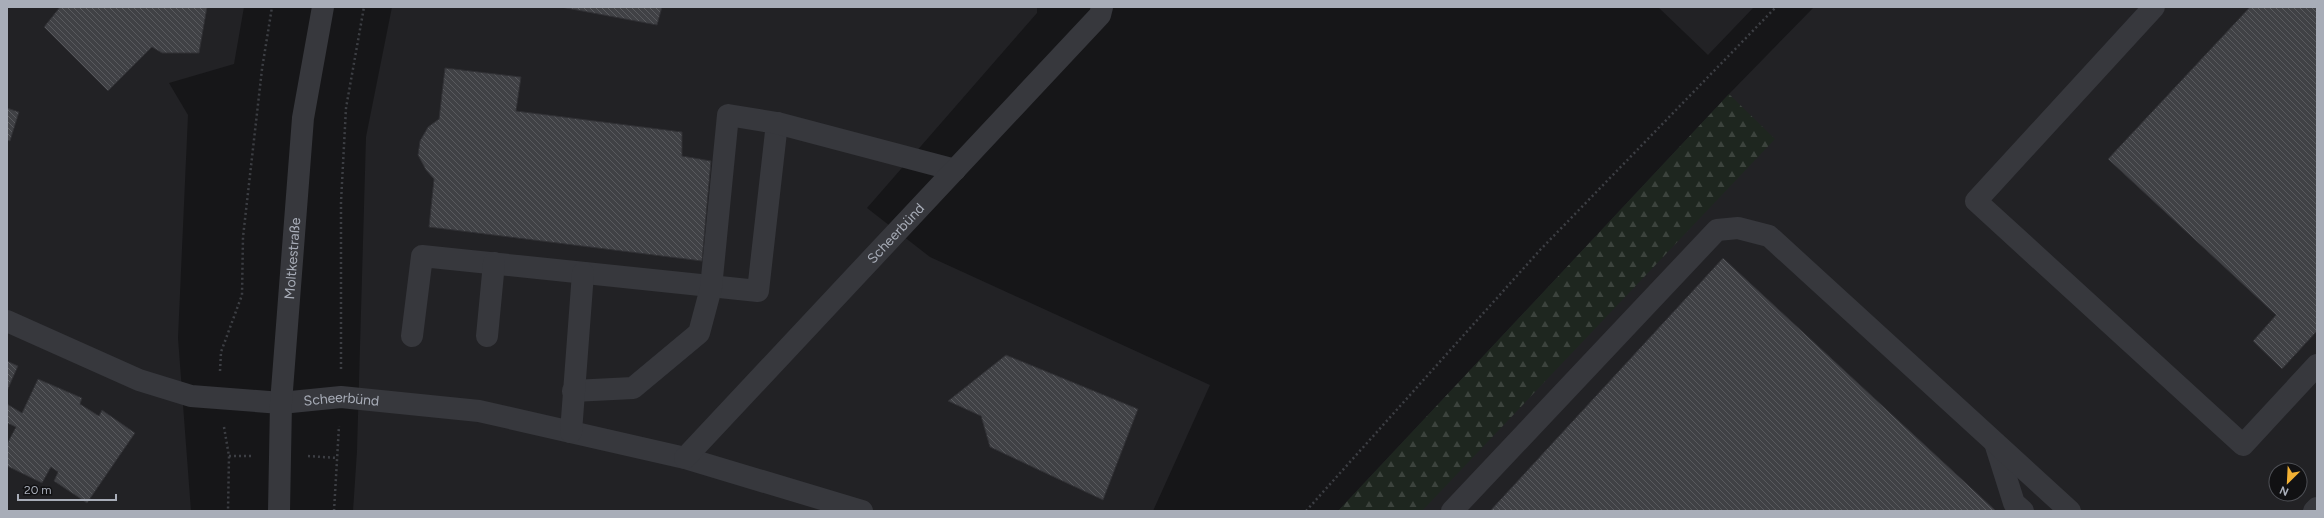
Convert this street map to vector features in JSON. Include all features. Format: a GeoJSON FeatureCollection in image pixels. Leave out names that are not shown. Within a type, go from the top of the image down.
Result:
{"type":"FeatureCollection","features":[{"type":"Feature","properties":{"kind":"street","name":"Moltkestraße"},"geometry":{"type":"LineString","coordinates":[[279,511],[281,403],[303,118],[323,7]]}},
{"type":"Feature","properties":{"kind":"street","name":"Scheerbünd"},"geometry":{"type":"LineString","coordinates":[[685,458],[1100,15],[1102,7]]}},
{"type":"Feature","properties":{"kind":"street"},"geometry":{"type":"LineString","coordinates":[[2154,7],[1976,201],[2243,445],[2317,365]]}},
{"type":"Feature","properties":{"kind":"street"},"geometry":{"type":"LineString","coordinates":[[573,391],[632,388],[699,333],[711,288],[728,115],[777,123],[955,170]]}},
{"type":"Feature","properties":{"kind":"street"},"geometry":{"type":"LineString","coordinates":[[412,336],[422,256],[711,288],[758,291],[777,123]]}},
{"type":"Feature","properties":{"kind":"street"},"geometry":{"type":"LineString","coordinates":[[1452,511],[1717,230],[1738,228],[1769,236],[2070,511]]}},
{"type":"Feature","properties":{"kind":"street"},"geometry":{"type":"LineString","coordinates":[[487,336],[494,263]]}},
{"type":"Feature","properties":{"kind":"street"},"geometry":{"type":"LineString","coordinates":[[570,432],[582,273]]}},
{"type":"Feature","properties":{"kind":"street","name":"Scheerbünd"},"geometry":{"type":"LineString","coordinates":[[7,321],[139,380],[192,396],[281,403],[341,397],[479,411],[685,458],[862,511]]}},
{"type":"Feature","properties":{"kind":"street"},"geometry":{"type":"LineString","coordinates":[[1994,442],[2014,503],[2023,511]]}},
{"type":"Feature","properties":{"kind":"street"},"geometry":{"type":"LineString","coordinates":[[2314,511],[2317,508]]}},
{"type":"Feature","properties":{"kind":"path"},"geometry":{"type":"LineString","coordinates":[[242,295],[243,237],[262,69],[272,7]]}},
{"type":"Feature","properties":{"kind":"path"},"geometry":{"type":"LineString","coordinates":[[334,511],[341,397],[341,202],[346,108],[364,7]]}},
{"type":"Feature","properties":{"kind":"path"},"geometry":{"type":"LineString","coordinates":[[1306,511],[1540,250],[1776,7]]}},
{"type":"Feature","properties":{"kind":"path"},"geometry":{"type":"LineString","coordinates":[[228,511],[229,456]]}},
{"type":"Feature","properties":{"kind":"shaded area"},"geometry":{"type":"Polygon","coordinates":[[[7,7],[244,7],[234,64],[169,83],[188,115],[178,338],[191,511],[7,510],[7,7]]]}},
{"type":"Feature","properties":{"kind":"shaded area"},"geometry":{"type":"Polygon","coordinates":[[[392,7],[1037,7],[1037,13],[867,208],[930,257],[1210,385],[1153,511],[353,511],[357,451],[366,137],[392,7]]]}},
{"type":"Feature","properties":{"kind":"shaded area"},"geometry":{"type":"Polygon","coordinates":[[[1658,7],[1754,7],[1708,55],[1658,7]]]}},
{"type":"Feature","properties":{"kind":"shaded area"},"geometry":{"type":"Polygon","coordinates":[[[1814,7],[2317,7],[2317,511],[1338,511],[1729,94],[1814,7]]]}},
{"type":"Feature","properties":{"kind":"green space"},"geometry":{"type":"Polygon","coordinates":[[[1729,94],[1775,139],[1422,511],[1338,511],[1729,94]]]}},
{"type":"Feature","properties":{"kind":"building"},"geometry":{"type":"Polygon","coordinates":[[[60,7],[207,7],[199,53],[162,53],[152,47],[108,91],[44,27],[60,7]]]}},
{"type":"Feature","properties":{"kind":"building"},"geometry":{"type":"Polygon","coordinates":[[[561,7],[662,7],[657,25],[561,7]]]}},
{"type":"Feature","properties":{"kind":"building"},"geometry":{"type":"Polygon","coordinates":[[[2250,7],[2317,7],[2317,331],[2282,369],[2253,341],[2276,315],[2108,159],[2250,7]]]}},
{"type":"Feature","properties":{"kind":"building"},"geometry":{"type":"Polygon","coordinates":[[[445,68],[521,77],[516,111],[682,132],[682,156],[711,161],[702,261],[429,227],[434,179],[426,170],[418,155],[420,141],[428,127],[439,119],[445,68]]]}},
{"type":"Feature","properties":{"kind":"building"},"geometry":{"type":"Polygon","coordinates":[[[7,108],[19,112],[10,141],[7,140],[7,108]]]}},
{"type":"Feature","properties":{"kind":"building"},"geometry":{"type":"Polygon","coordinates":[[[1723,258],[1996,511],[1490,511],[1723,258]]]}},
{"type":"Feature","properties":{"kind":"building"},"geometry":{"type":"Polygon","coordinates":[[[1006,355],[1138,409],[1103,500],[990,447],[981,416],[948,401],[1006,355]]]}},
{"type":"Feature","properties":{"kind":"building"},"geometry":{"type":"Polygon","coordinates":[[[7,361],[18,366],[7,391],[7,361]]]}},
{"type":"Feature","properties":{"kind":"building"},"geometry":{"type":"Polygon","coordinates":[[[38,379],[82,398],[80,404],[99,416],[102,410],[135,433],[87,503],[54,481],[58,472],[51,467],[42,483],[7,466],[7,444],[16,427],[7,423],[7,404],[22,413],[38,379]]]}}]}
